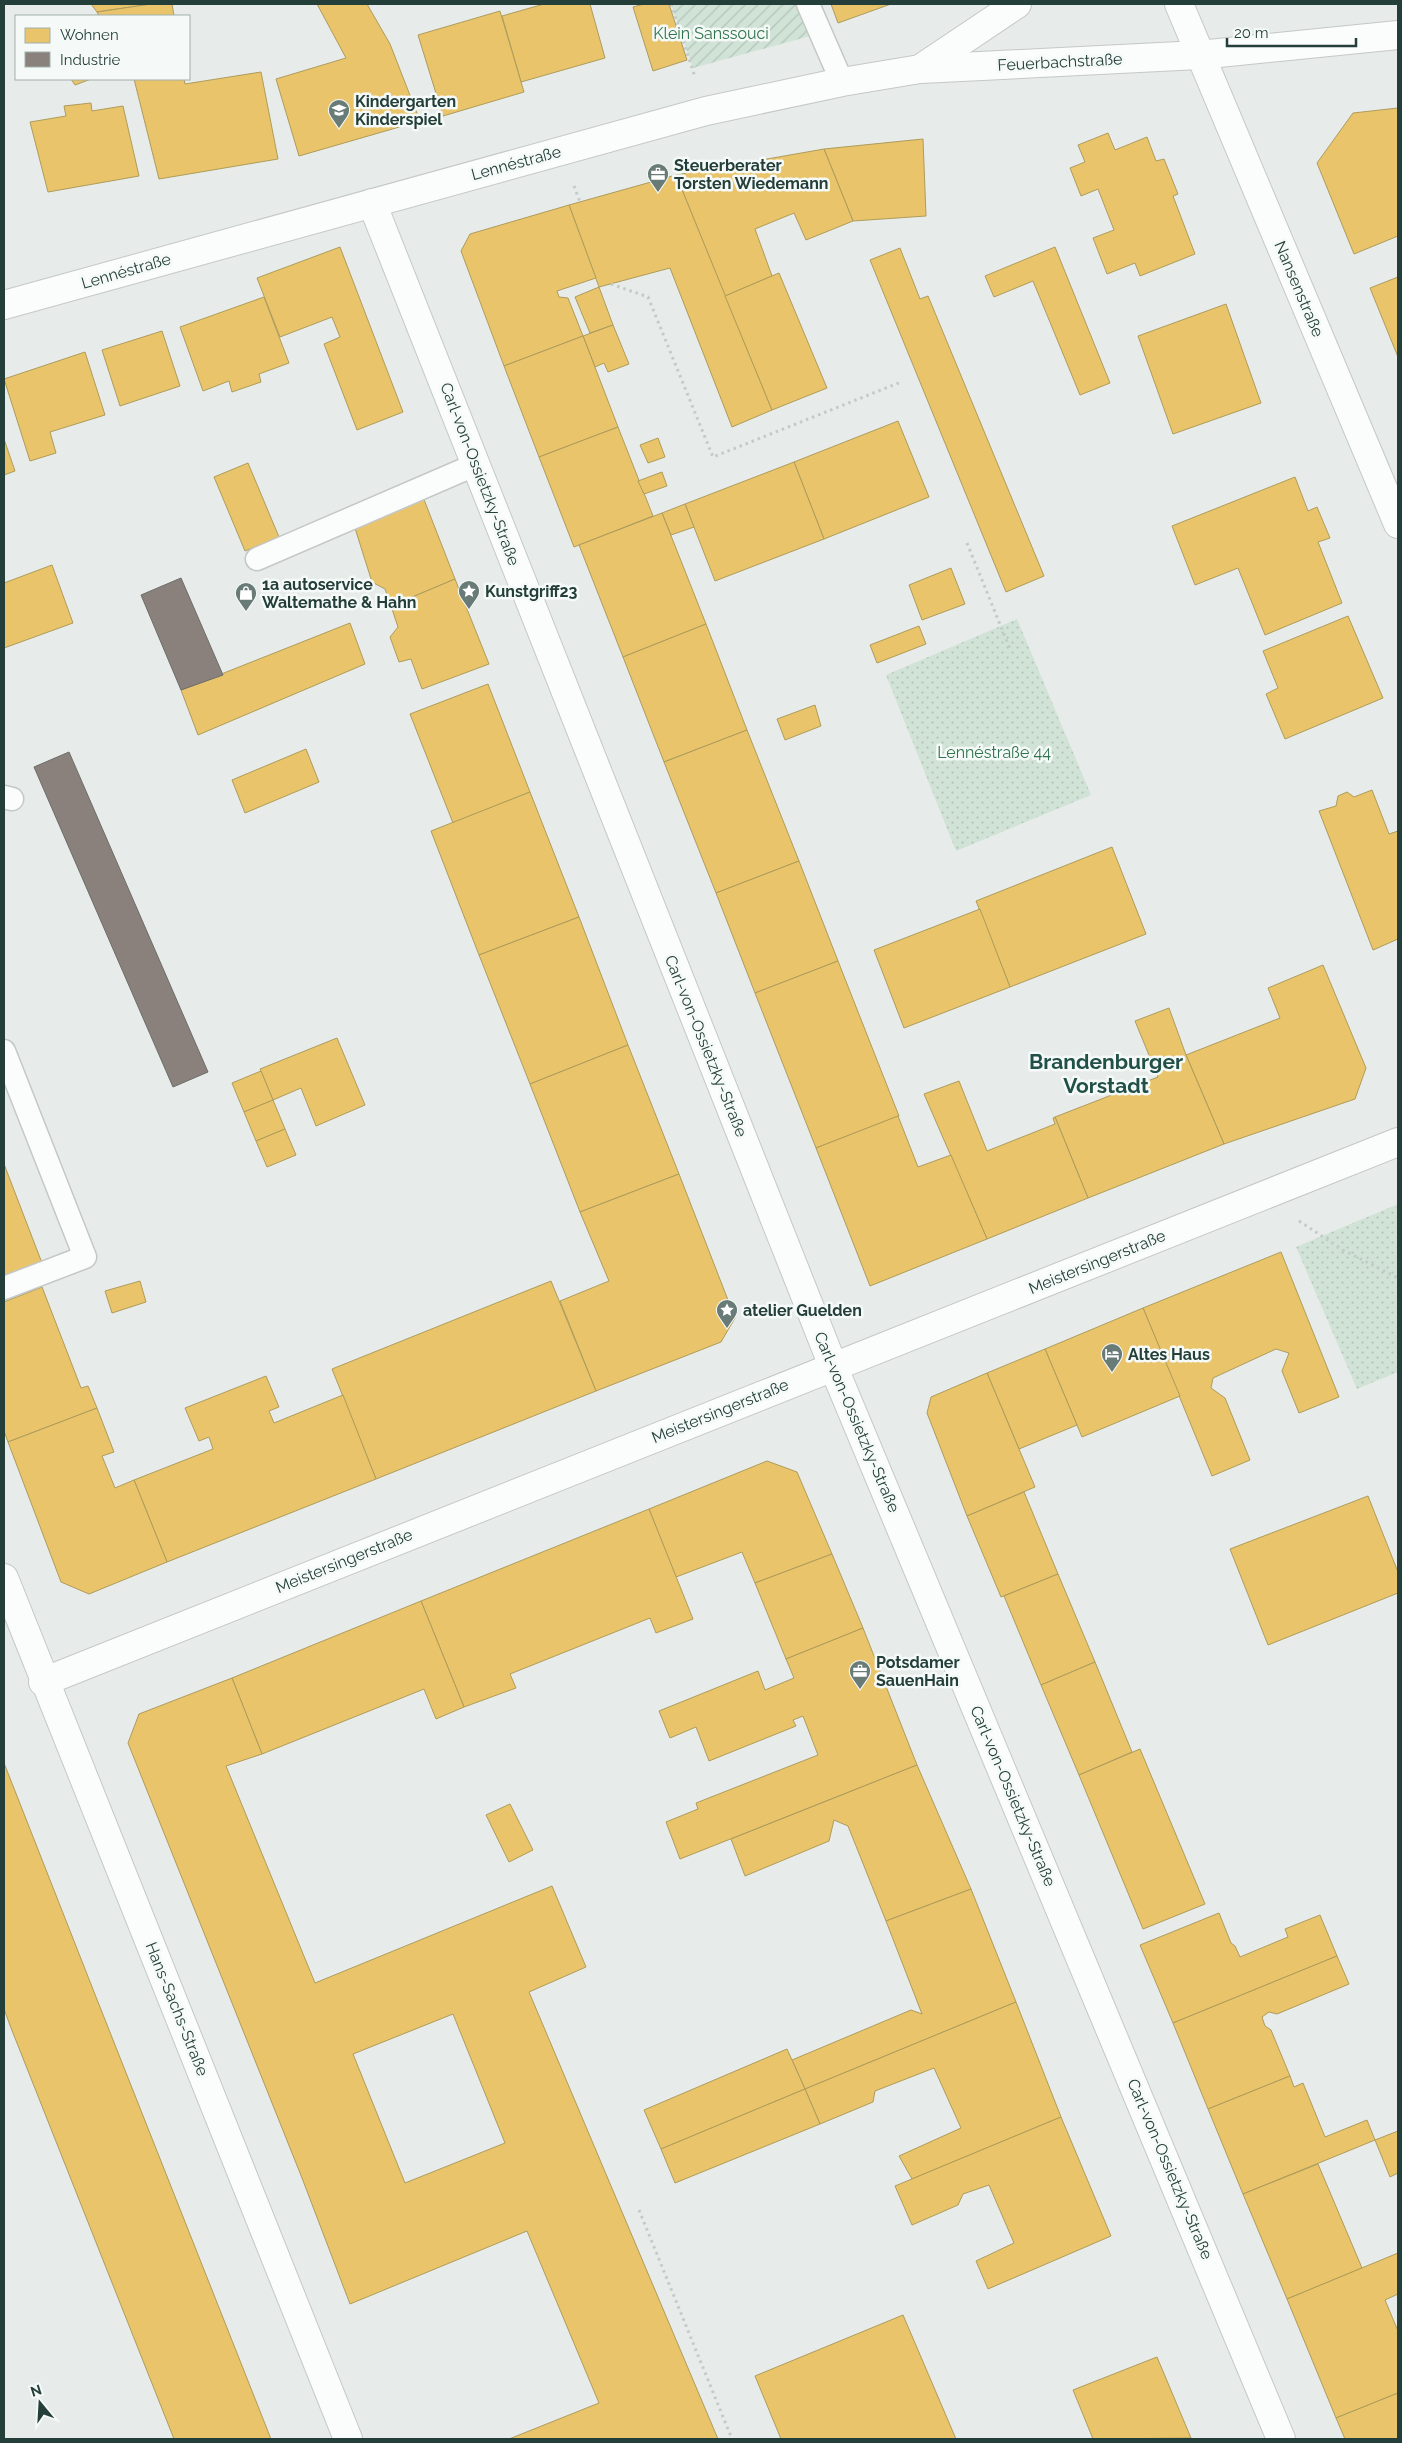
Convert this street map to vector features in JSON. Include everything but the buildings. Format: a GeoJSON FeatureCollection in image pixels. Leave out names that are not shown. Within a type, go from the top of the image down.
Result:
{"type":"FeatureCollection","features":[{"type":"Feature","properties":{"kind":"street","name":"Lennéstraße"},"geometry":{"type":"LineString","coordinates":[[4,305],[706,111],[842,82],[920,69],[1017,4]]}},
{"type":"Feature","properties":{"kind":"street"},"geometry":{"type":"LineString","coordinates":[[1179,4],[1199,55]]}},
{"type":"Feature","properties":{"kind":"street","name":"Feuerbachstraße"},"geometry":{"type":"LineString","coordinates":[[920,69],[1199,55],[1398,35]]}},
{"type":"Feature","properties":{"kind":"street","name":"Nansenstraße"},"geometry":{"type":"LineString","coordinates":[[1199,55],[1398,524]]}},
{"type":"Feature","properties":{"kind":"street","name":"Carl-von-Ossietzky-Straße"},"geometry":{"type":"LineString","coordinates":[[372,203],[477,464],[541,634],[834,1366],[1281,2439]]}},
{"type":"Feature","properties":{"kind":"street","name":"Meistersingerstraße"},"geometry":{"type":"LineString","coordinates":[[43,1682],[1398,1142]]}},
{"type":"Feature","properties":{"kind":"street","name":"Hans-Sachs-Straße"},"geometry":{"type":"LineString","coordinates":[[4,1578],[43,1682],[162,1970],[348,2439]]}},
{"type":"Feature","properties":{"kind":"lane"},"geometry":{"type":"LineString","coordinates":[[808,4],[842,82]]}},
{"type":"Feature","properties":{"kind":"lane"},"geometry":{"type":"LineString","coordinates":[[257,559],[477,464]]}},
{"type":"Feature","properties":{"kind":"lane"},"geometry":{"type":"LineString","coordinates":[[4,1051],[85,1257],[4,1288]]}},
{"type":"Feature","properties":{"kind":"path"},"geometry":{"type":"LineString","coordinates":[[671,4],[706,111]]}},
{"type":"Feature","properties":{"kind":"path"},"geometry":{"type":"LineString","coordinates":[[611,284],[648,297],[713,458],[901,382]]}},
{"type":"Feature","properties":{"kind":"path"},"geometry":{"type":"LineString","coordinates":[[967,543],[1010,649]]}},
{"type":"Feature","properties":{"kind":"path"},"geometry":{"type":"LineString","coordinates":[[1261,1196],[1343,1250],[1398,1278]]}},
{"type":"Feature","properties":{"kind":"path"},"geometry":{"type":"LineString","coordinates":[[639,2210],[732,2439]]}},
{"type":"Feature","properties":{"kind":"green space","name":"Klein Sanssouci"},"geometry":{"type":"Polygon","coordinates":[[[671,4],[808,4],[821,33],[693,68],[671,4]]]}},
{"type":"Feature","properties":{"kind":"green space","name":"Lennéstraße 44"},"geometry":{"type":"Polygon","coordinates":[[[1017,619],[1091,795],[956,851],[886,675],[1017,619]]]}},
{"type":"Feature","properties":{"kind":"green space"},"geometry":{"type":"Polygon","coordinates":[[[1398,1204],[1398,1372],[1357,1389],[1296,1247],[1398,1204]]]}},
{"type":"Feature","properties":{"kind":"place","name":"Kindergarten Kinderspiel"},"geometry":{"type":"Point","coordinates":[339,129]}},
{"type":"Feature","properties":{"kind":"place","name":"Steuerberater Torsten Wiedemann"},"geometry":{"type":"Point","coordinates":[658,193]}},
{"type":"Feature","properties":{"kind":"place","name":"Kunstgriff23"},"geometry":{"type":"Point","coordinates":[469,610]}},
{"type":"Feature","properties":{"kind":"place","name":"1a autoservice Waltemathe & Hahn"},"geometry":{"type":"Point","coordinates":[246,612]}},
{"type":"Feature","properties":{"kind":"place","name":"atelier Guelden"},"geometry":{"type":"Point","coordinates":[727,1329]}},
{"type":"Feature","properties":{"kind":"place","name":"Altes Haus"},"geometry":{"type":"Point","coordinates":[1112,1373]}},
{"type":"Feature","properties":{"kind":"place","name":"Potsdamer SauenHain"},"geometry":{"type":"Point","coordinates":[860,1690]}},
{"type":"Feature","properties":{"kind":"district","name":"Brandenburger Vorstadt"},"geometry":{"type":"Point","coordinates":[1106,1073]}}]}
